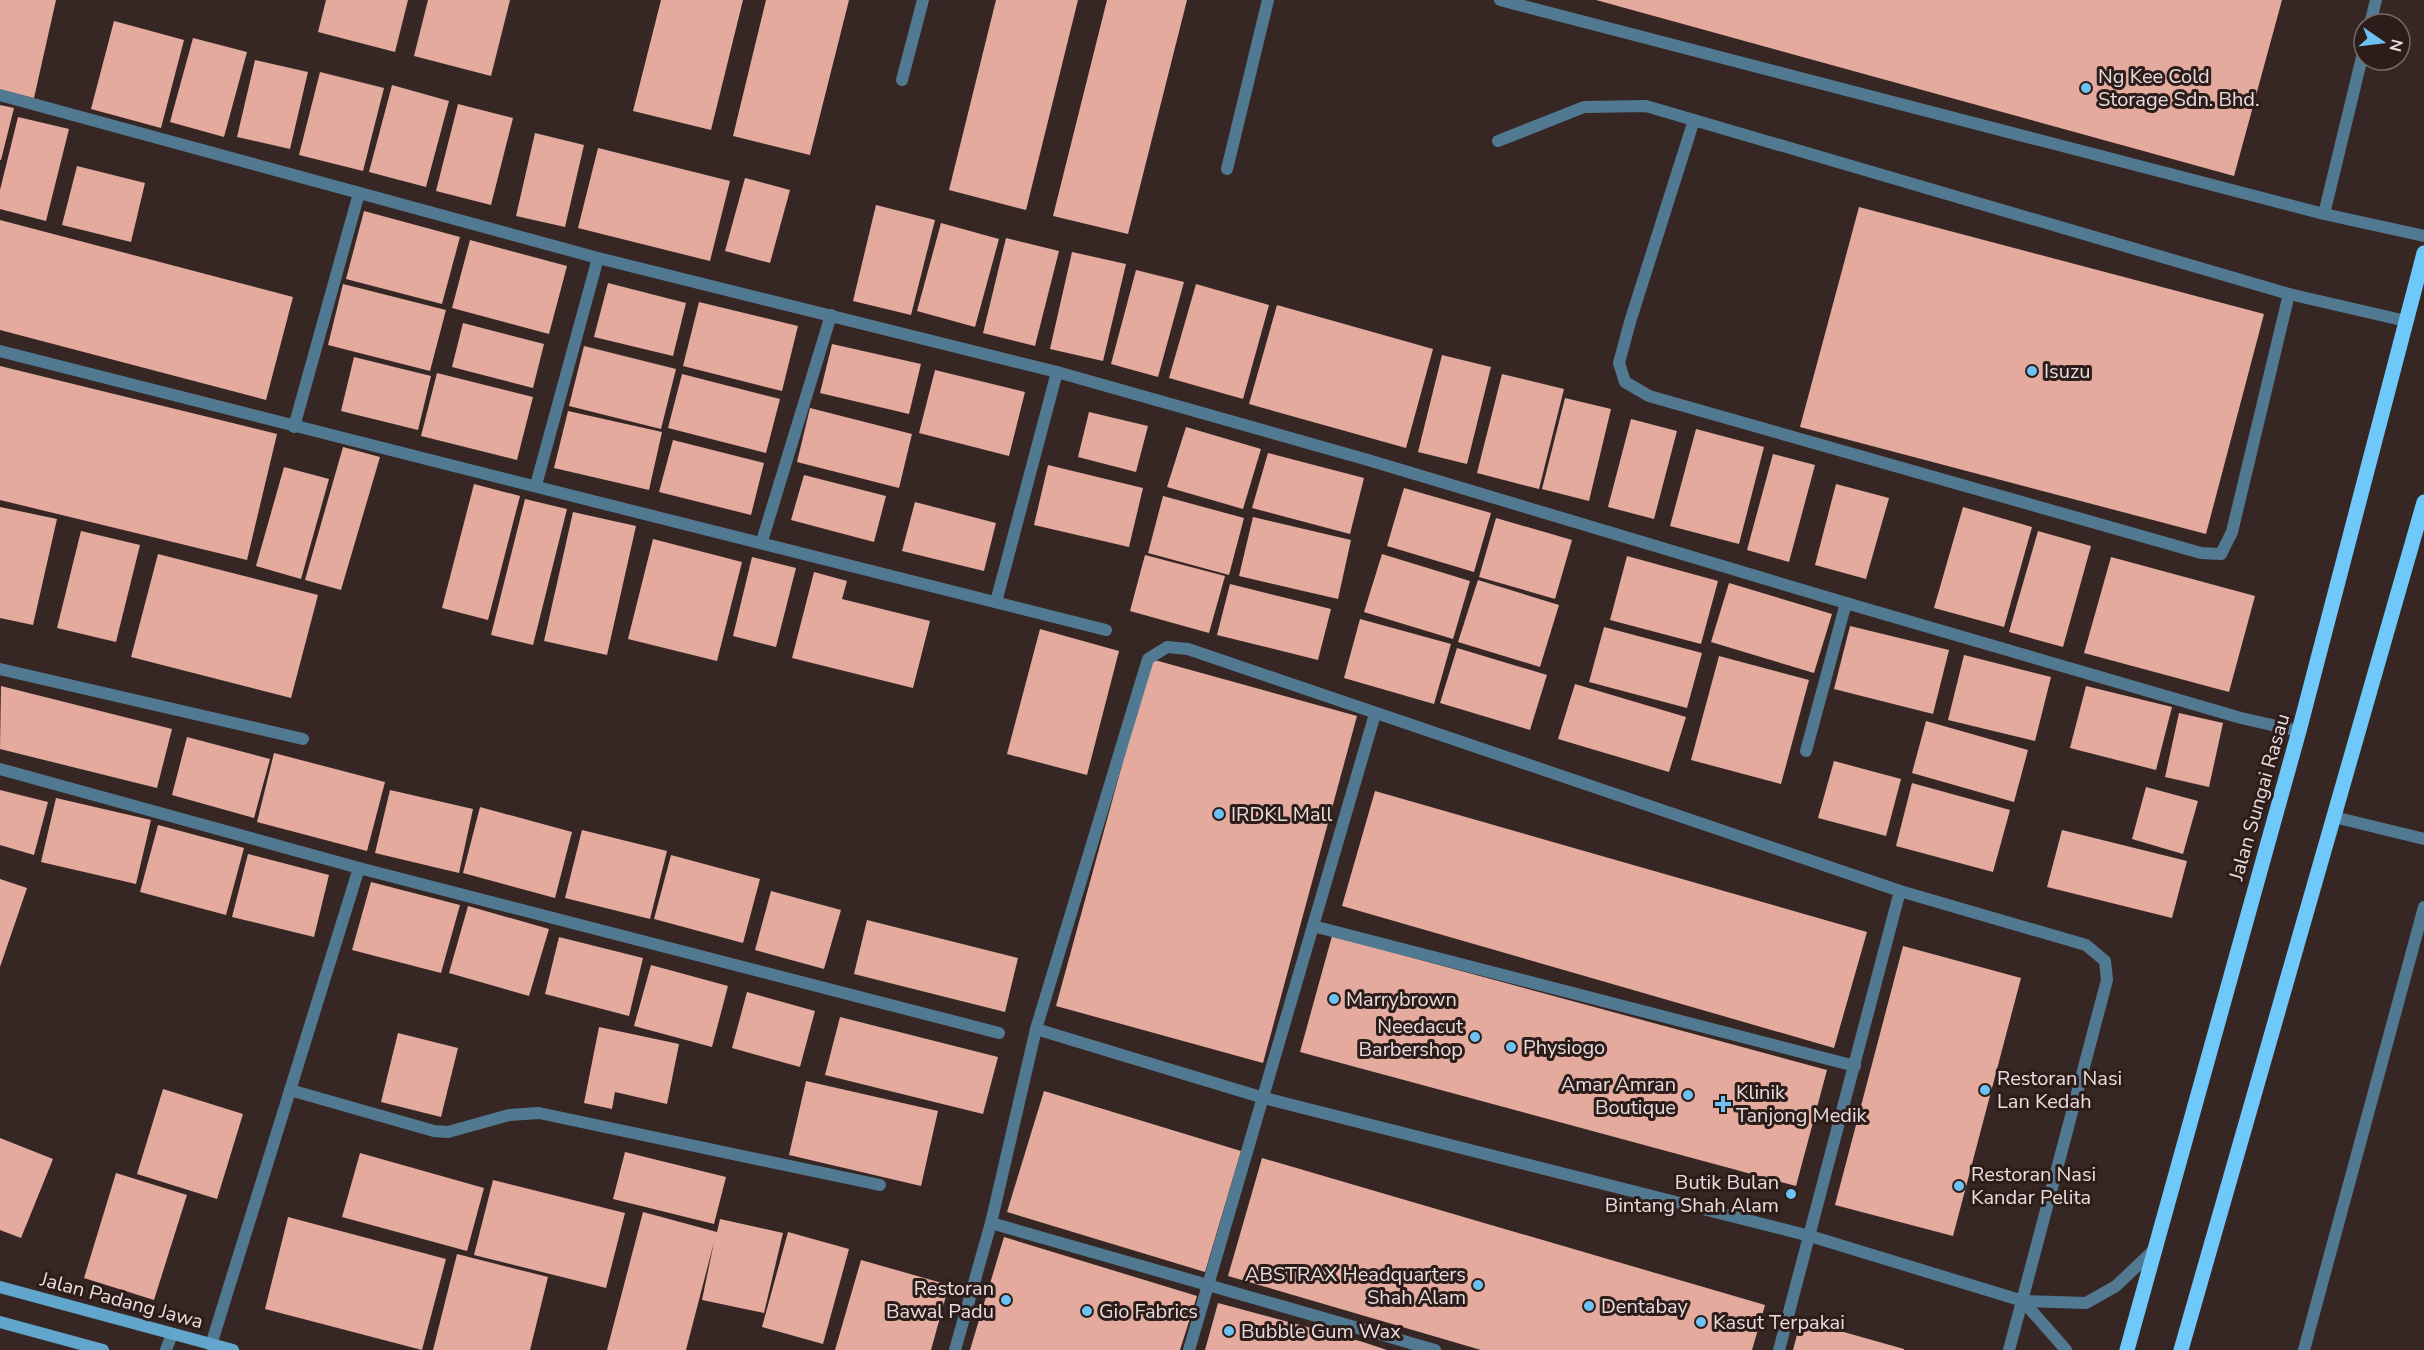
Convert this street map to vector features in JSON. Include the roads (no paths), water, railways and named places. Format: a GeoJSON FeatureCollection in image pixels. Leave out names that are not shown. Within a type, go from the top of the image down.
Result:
{"type":"FeatureCollection","features":[{"type":"Feature","properties":{"kind":"main road","name":"Jalan Sungai Rasau"},"geometry":{"type":"LineString","coordinates":[[2127,1350],[2299,731],[2424,253]]}},
{"type":"Feature","properties":{"kind":"main road"},"geometry":{"type":"LineString","coordinates":[[2181,1350],[2424,502]]}},
{"type":"Feature","properties":{"kind":"street"},"geometry":{"type":"LineString","coordinates":[[902,80],[922,0]]}},
{"type":"Feature","properties":{"kind":"street"},"geometry":{"type":"LineString","coordinates":[[1227,169],[1268,0]]}},
{"type":"Feature","properties":{"kind":"street"},"geometry":{"type":"LineString","coordinates":[[1500,0],[2324,214],[2424,236]]}},
{"type":"Feature","properties":{"kind":"street"},"geometry":{"type":"LineString","coordinates":[[2324,214],[2358,72]]}},
{"type":"Feature","properties":{"kind":"street"},"geometry":{"type":"LineString","coordinates":[[0,95],[598,258],[1057,372],[1368,460],[2230,715],[2299,731]]}},
{"type":"Feature","properties":{"kind":"street"},"geometry":{"type":"LineString","coordinates":[[1498,141],[1584,107],[1646,106],[2289,294],[2406,321]]}},
{"type":"Feature","properties":{"kind":"street"},"geometry":{"type":"LineString","coordinates":[[1695,120],[1619,363],[1625,382],[1650,396],[2201,553],[2221,554],[2232,532],[2289,294]]}},
{"type":"Feature","properties":{"kind":"street"},"geometry":{"type":"LineString","coordinates":[[294,427],[359,193]]}},
{"type":"Feature","properties":{"kind":"street"},"geometry":{"type":"LineString","coordinates":[[536,485],[598,258]]}},
{"type":"Feature","properties":{"kind":"street"},"geometry":{"type":"LineString","coordinates":[[762,541],[831,315]]}},
{"type":"Feature","properties":{"kind":"street"},"geometry":{"type":"LineString","coordinates":[[0,351],[294,427],[762,541],[1106,630]]}},
{"type":"Feature","properties":{"kind":"street"},"geometry":{"type":"LineString","coordinates":[[996,602],[1057,372]]}},
{"type":"Feature","properties":{"kind":"street"},"geometry":{"type":"LineString","coordinates":[[1806,751],[1846,603]]}},
{"type":"Feature","properties":{"kind":"street"},"geometry":{"type":"LineString","coordinates":[[955,1350],[991,1223],[1036,1029],[1148,659],[1167,647],[1188,649],[1900,891],[2086,945],[2105,961],[2107,980],[2023,1301],[2008,1350]]}},
{"type":"Feature","properties":{"kind":"street"},"geometry":{"type":"LineString","coordinates":[[0,669],[303,739]]}},
{"type":"Feature","properties":{"kind":"street"},"geometry":{"type":"LineString","coordinates":[[1189,1350],[1375,714]]}},
{"type":"Feature","properties":{"kind":"street"},"geometry":{"type":"LineString","coordinates":[[0,769],[359,868],[999,1033]]}},
{"type":"Feature","properties":{"kind":"street"},"geometry":{"type":"LineString","coordinates":[[2334,817],[2424,839]]}},
{"type":"Feature","properties":{"kind":"street"},"geometry":{"type":"LineString","coordinates":[[211,1345],[359,868]]}},
{"type":"Feature","properties":{"kind":"street"},"geometry":{"type":"LineString","coordinates":[[1779,1350],[1900,891]]}},
{"type":"Feature","properties":{"kind":"street"},"geometry":{"type":"LineString","coordinates":[[2304,1350],[2424,907]]}},
{"type":"Feature","properties":{"kind":"street"},"geometry":{"type":"LineString","coordinates":[[1313,926],[1855,1066]]}},
{"type":"Feature","properties":{"kind":"street"},"geometry":{"type":"LineString","coordinates":[[1036,1029],[1264,1098],[1810,1236],[2023,1301],[2086,1303],[2116,1286],[2155,1249]]}},
{"type":"Feature","properties":{"kind":"street"},"geometry":{"type":"LineString","coordinates":[[290,1090],[434,1131],[448,1132],[509,1115],[539,1113],[880,1185]]}},
{"type":"Feature","properties":{"kind":"street"},"geometry":{"type":"LineString","coordinates":[[991,1223],[1435,1350]]}},
{"type":"Feature","properties":{"kind":"street","name":"Jalan Padang Jawa"},"geometry":{"type":"LineString","coordinates":[[0,1287],[233,1350]]}},
{"type":"Feature","properties":{"kind":"street"},"geometry":{"type":"LineString","coordinates":[[2023,1301],[2066,1350]]}},
{"type":"Feature","properties":{"kind":"street"},"geometry":{"type":"LineString","coordinates":[[0,1322],[103,1350]]}},
{"type":"Feature","properties":{"kind":"street"},"geometry":{"type":"LineString","coordinates":[[166,1350],[172,1334]]}},
{"type":"Feature","properties":{"kind":"place","name":"Ng Kee Cold Storage Sdn. Bhd."},"geometry":{"type":"Point","coordinates":[2086,88]}},
{"type":"Feature","properties":{"kind":"place","name":"Isuzu"},"geometry":{"type":"Point","coordinates":[2032,371]}},
{"type":"Feature","properties":{"kind":"place","name":"IRDKL Mall"},"geometry":{"type":"Point","coordinates":[1219,814]}},
{"type":"Feature","properties":{"kind":"place","name":"Marrybrown"},"geometry":{"type":"Point","coordinates":[1334,999]}},
{"type":"Feature","properties":{"kind":"place","name":"Needacut Barbershop"},"geometry":{"type":"Point","coordinates":[1475,1037]}},
{"type":"Feature","properties":{"kind":"place","name":"Physiogo"},"geometry":{"type":"Point","coordinates":[1511,1047]}},
{"type":"Feature","properties":{"kind":"place","name":"Restoran Nasi Lan Kedah"},"geometry":{"type":"Point","coordinates":[1985,1090]}},
{"type":"Feature","properties":{"kind":"place","name":"Amar Amran Boutique"},"geometry":{"type":"Point","coordinates":[1688,1095]}},
{"type":"Feature","properties":{"kind":"place","name":"Klinik Tanjong Medik"},"geometry":{"type":"Point","coordinates":[1723,1104]}},
{"type":"Feature","properties":{"kind":"place","name":"Restoran Nasi Kandar Pelita"},"geometry":{"type":"Point","coordinates":[1959,1186]}},
{"type":"Feature","properties":{"kind":"place","name":"Butik Bulan Bintang Shah Alam"},"geometry":{"type":"Point","coordinates":[1791,1194]}},
{"type":"Feature","properties":{"kind":"place","name":"ABSTRAX Headquarters Shah Alam"},"geometry":{"type":"Point","coordinates":[1478,1285]}},
{"type":"Feature","properties":{"kind":"place","name":"Restoran Bawal Padu"},"geometry":{"type":"Point","coordinates":[1006,1300]}},
{"type":"Feature","properties":{"kind":"place","name":"Dentabay"},"geometry":{"type":"Point","coordinates":[1589,1306]}},
{"type":"Feature","properties":{"kind":"place","name":"Gio Fabrics"},"geometry":{"type":"Point","coordinates":[1087,1311]}},
{"type":"Feature","properties":{"kind":"place","name":"Kasut Terpakai"},"geometry":{"type":"Point","coordinates":[1701,1322]}},
{"type":"Feature","properties":{"kind":"place","name":"Bubble Gum Wax"},"geometry":{"type":"Point","coordinates":[1229,1331]}}]}
